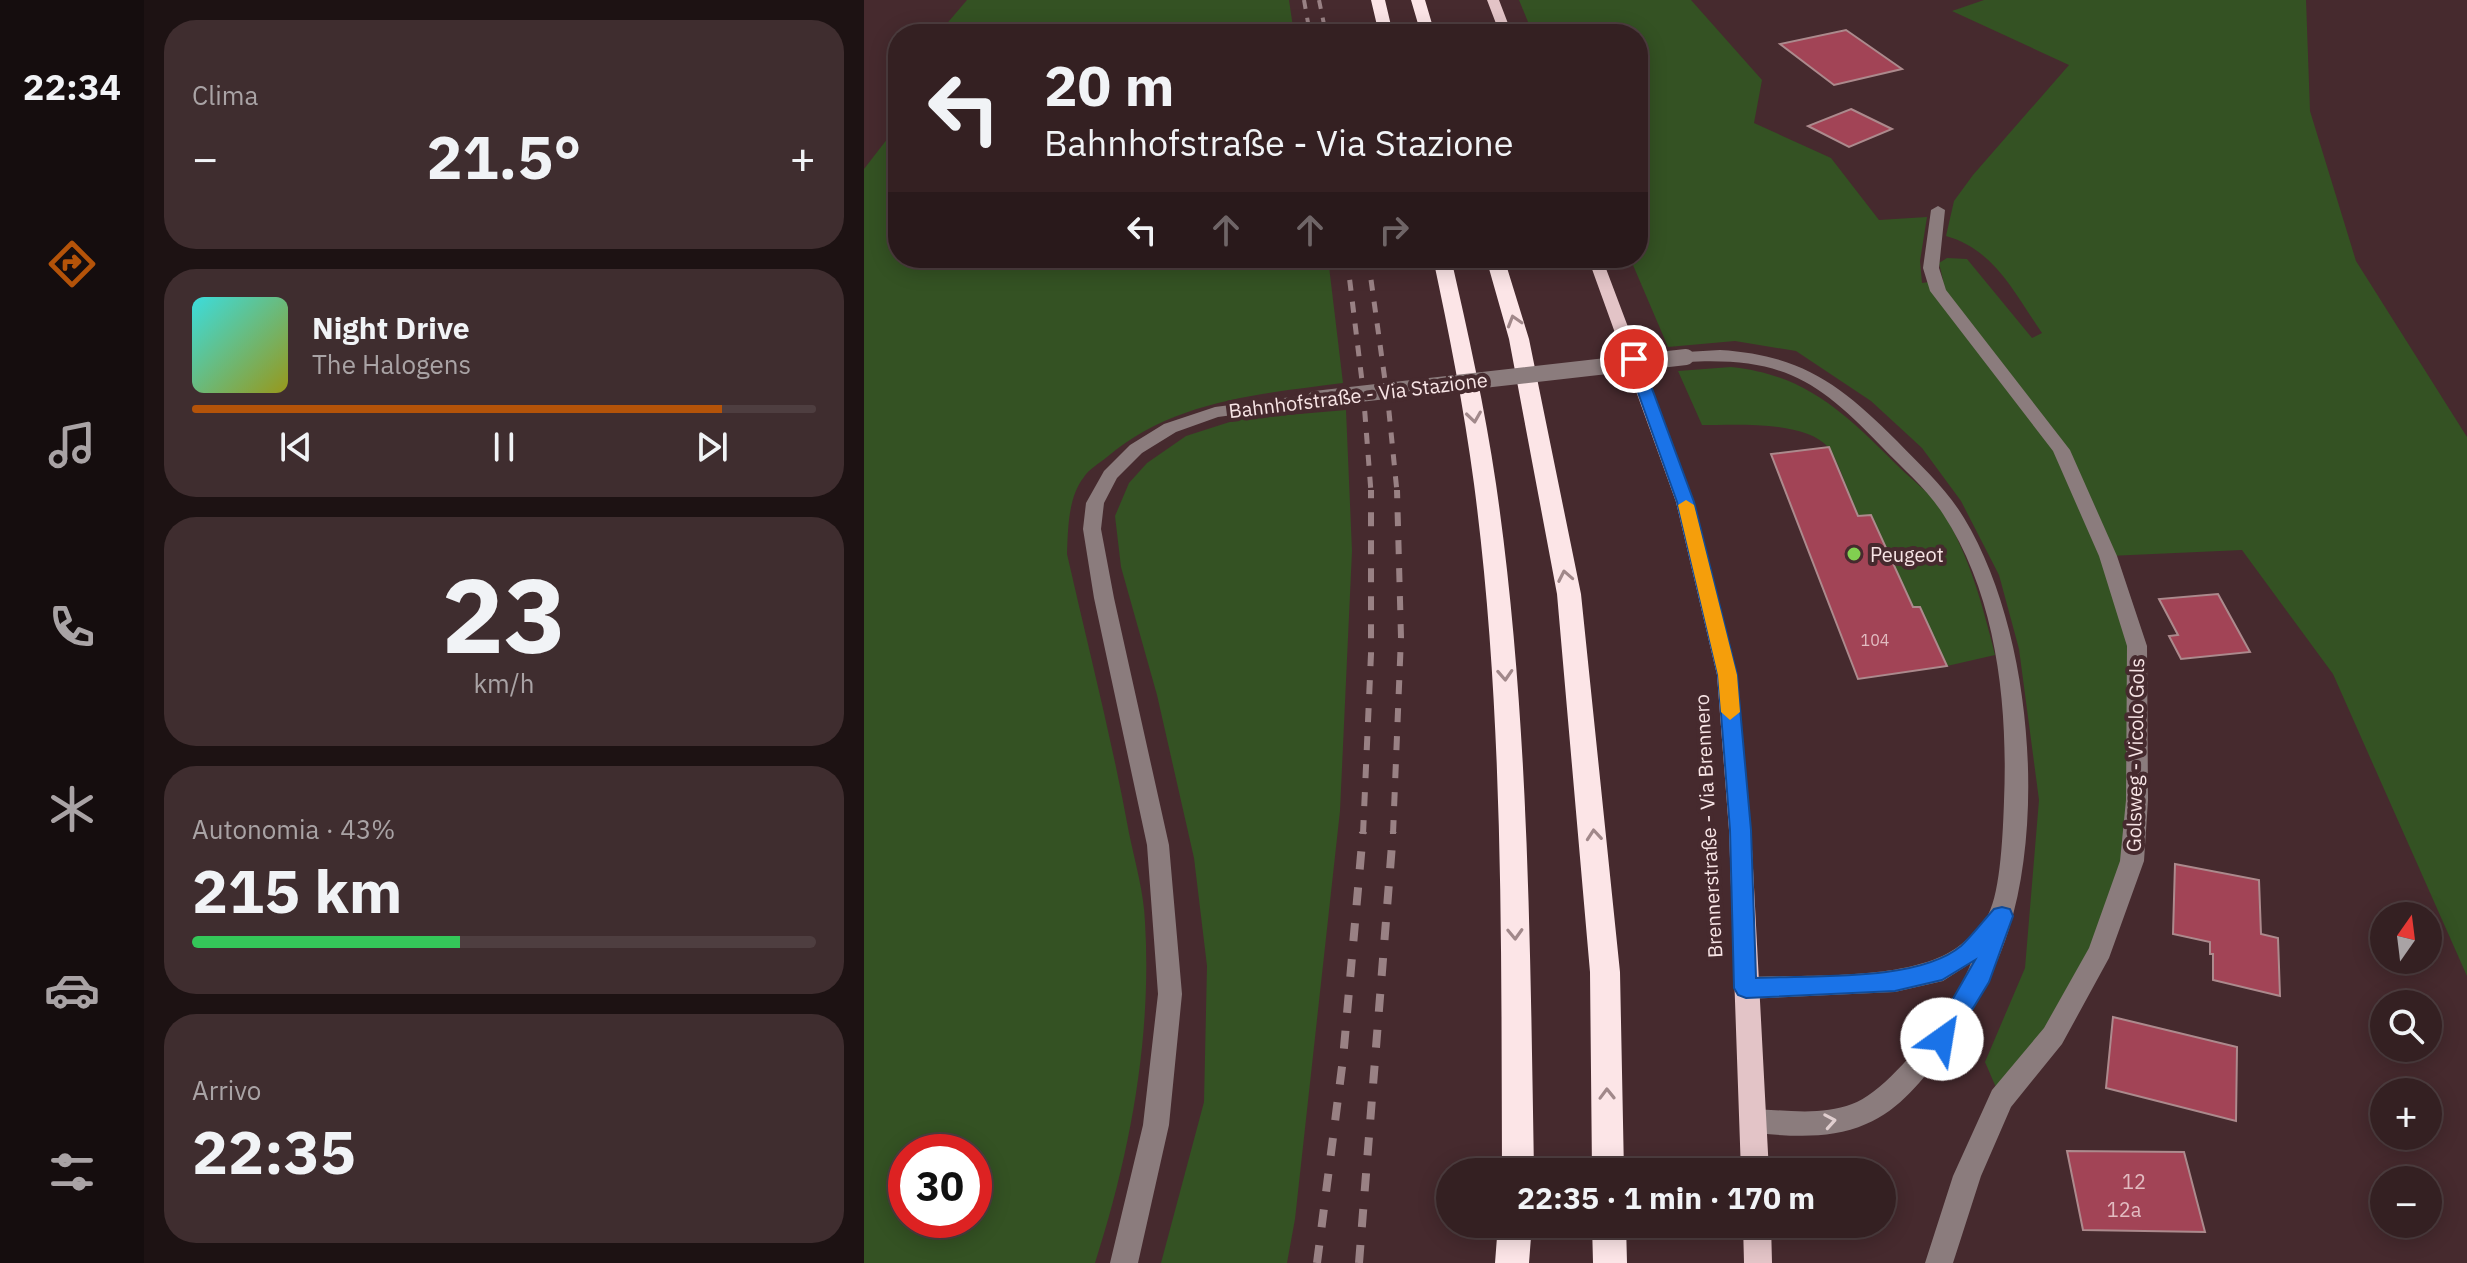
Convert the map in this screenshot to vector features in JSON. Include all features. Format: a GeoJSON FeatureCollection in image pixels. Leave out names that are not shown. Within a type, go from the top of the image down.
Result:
{"type":"FeatureCollection","features":[{"type":"Feature","properties":{"kind":"highway"},"geometry":{"type":"LineString","coordinates":[[1378,0],[1384,24]]}},
{"type":"Feature","properties":{"kind":"highway"},"geometry":{"type":"LineString","coordinates":[[1418,0],[1425,24]]}},
{"type":"Feature","properties":{"kind":"highway"},"geometry":{"type":"LineString","coordinates":[[1444,268],[1463,343],[1501,612],[1515,933],[1518,1158]]}},
{"type":"Feature","properties":{"kind":"highway"},"geometry":{"type":"LineString","coordinates":[[1498,268],[1519,339],[1569,594],[1605,972],[1608,1158]]}},
{"type":"Feature","properties":{"kind":"highway"},"geometry":{"type":"LineString","coordinates":[[1512,1263],[1514,1238]]}},
{"type":"Feature","properties":{"kind":"highway"},"geometry":{"type":"LineString","coordinates":[[1609,1238],[1610,1263]]}},
{"type":"Feature","properties":{"kind":"main road"},"geometry":{"type":"LineString","coordinates":[[1493,0],[1502,24]]}},
{"type":"Feature","properties":{"kind":"main road","name":"Brennerstraße - Via Brennero"},"geometry":{"type":"LineString","coordinates":[[1599,268],[1685,502],[1727,675],[1740,830],[1754,1158]]}},
{"type":"Feature","properties":{"kind":"main road"},"geometry":{"type":"LineString","coordinates":[[1757,1238],[1758,1263]]}},
{"type":"Feature","properties":{"kind":"street","name":"Golsweg - Vicolo Gols"},"geometry":{"type":"LineString","coordinates":[[1938,210],[1931,268],[1938,291],[2061,450],[2108,556],[2137,646],[2137,800],[2132,861],[2093,963],[2053,1036],[2001,1099],[1967,1176],[1939,1263]]}},
{"type":"Feature","properties":{"kind":"street","name":"Bahnhofstraße - Via Stazione"},"geometry":{"type":"LineString","coordinates":[[1124,1263],[1156,1125],[1170,994],[1158,845],[1092,529],[1095,503],[1110,475],[1136,449],[1170,428],[1215,412],[1686,357],[1739,354],[1763,358],[1826,384],[1849,402],[1945,504],[1984,575],[2003,648],[2011,699],[2017,760],[2016,825],[2002,916],[1981,975],[1942,1039],[1872,1109],[1829,1123],[1753,1121]]}},
{"type":"Feature","properties":{"kind":"street"},"geometry":{"type":"LineString","coordinates":[[1746,988],[1895,981],[1934,973],[1968,953],[2002,916]]}},
{"type":"Feature","properties":{"kind":"green space"},"geometry":{"type":"Polygon","coordinates":[[[967,0],[1289,0],[1293,24],[947,24],[967,0]]]}},
{"type":"Feature","properties":{"kind":"green space"},"geometry":{"type":"Polygon","coordinates":[[[1519,0],[1691,0],[1762,80],[1754,123],[1831,158],[1879,220],[1927,217],[1920,261],[1922,283],[1943,280],[1939,263],[1947,258],[1967,259],[2032,338],[2042,333],[2002,275],[1977,251],[1946,236],[1954,201],[2069,65],[1952,11],[1984,0],[2306,0],[2310,111],[2356,261],[2467,437],[2467,976],[2442,920],[2442,902],[2434,902],[2333,674],[2242,550],[2109,556],[2137,646],[2137,800],[2100,951],[2001,1099],[1985,1062],[2025,968],[2039,800],[2019,649],[1999,575],[1961,501],[1922,448],[1871,401],[1796,351],[1735,341],[1668,347],[1634,268],[1648,268],[1648,24],[1529,24],[1519,0]]]}},
{"type":"Feature","properties":{"kind":"green space"},"geometry":{"type":"Polygon","coordinates":[[[888,138],[888,268],[1329,268],[1343,383],[1250,396],[1189,411],[1160,423],[1133,438],[1089,471],[1079,485],[1072,504],[1067,554],[1115,763],[1145,922],[1145,1008],[1136,1095],[1119,1180],[1095,1263],[864,1263],[864,169],[888,138]]]}},
{"type":"Feature","properties":{"kind":"green space"},"geometry":{"type":"Polygon","coordinates":[[[1731,367],[1783,379],[1825,401],[1862,431],[1934,500],[1968,564],[1995,655],[1947,666],[1920,608],[1913,607],[1871,515],[1858,516],[1832,453],[1817,438],[1786,428],[1702,425],[1678,371],[1731,367]]]}},
{"type":"Feature","properties":{"kind":"green space"},"geometry":{"type":"Polygon","coordinates":[[[1346,410],[1352,551],[1340,811],[1295,1219],[1287,1263],[1161,1263],[1204,1102],[1207,966],[1194,858],[1157,695],[1121,567],[1115,516],[1129,483],[1147,463],[1186,436],[1239,419],[1346,410]]]}},
{"type":"Feature","properties":{"kind":"building"},"geometry":{"type":"Polygon","coordinates":[[[1846,30],[1902,69],[1834,85],[1780,44],[1846,30]]]}},
{"type":"Feature","properties":{"kind":"building"},"geometry":{"type":"Polygon","coordinates":[[[1851,109],[1892,129],[1849,147],[1808,126],[1851,109]]]}},
{"type":"Feature","properties":{"kind":"building"},"geometry":{"type":"Polygon","coordinates":[[[1829,447],[1858,516],[1871,515],[1913,607],[1920,607],[1947,666],[1858,679],[1771,454],[1829,447]]]}},
{"type":"Feature","properties":{"kind":"building"},"geometry":{"type":"Polygon","coordinates":[[[2218,594],[2250,652],[2181,659],[2169,636],[2178,635],[2159,599],[2218,594]]]}},
{"type":"Feature","properties":{"kind":"building"},"geometry":{"type":"Polygon","coordinates":[[[2175,864],[2259,880],[2261,934],[2278,938],[2280,996],[2213,980],[2210,942],[2173,934],[2175,864]]]}},
{"type":"Feature","properties":{"kind":"building"},"geometry":{"type":"Polygon","coordinates":[[[2113,1017],[2237,1047],[2236,1121],[2106,1088],[2113,1017]]]}},
{"type":"Feature","properties":{"kind":"building"},"geometry":{"type":"Polygon","coordinates":[[[2067,1151],[2184,1152],[2205,1232],[2083,1230],[2067,1151]]]}},
{"type":"Feature","properties":{"kind":"railway"},"geometry":{"type":"LineString","coordinates":[[1304,0],[1308,24]]}},
{"type":"Feature","properties":{"kind":"railway"},"geometry":{"type":"LineString","coordinates":[[1319,0],[1324,24]]}},
{"type":"Feature","properties":{"kind":"railway"},"geometry":{"type":"LineString","coordinates":[[1348,268],[1363,389],[1371,492]]}},
{"type":"Feature","properties":{"kind":"railway"},"geometry":{"type":"LineString","coordinates":[[1369,268],[1397,492]]}},
{"type":"Feature","properties":{"kind":"railway"},"geometry":{"type":"LineString","coordinates":[[1393,834],[1401,637],[1397,490]]}},
{"type":"Feature","properties":{"kind":"railway"},"geometry":{"type":"LineString","coordinates":[[1363,834],[1371,654],[1371,492]]}},
{"type":"Feature","properties":{"kind":"railway"},"geometry":{"type":"LineString","coordinates":[[1317,1263],[1343,1059],[1363,832]]}},
{"type":"Feature","properties":{"kind":"railway"},"geometry":{"type":"LineString","coordinates":[[1359,1263],[1393,832]]}},
{"type":"Feature","properties":{"kind":"slow traffic"},"geometry":{"type":"LineString","coordinates":[[1686,505],[1727,675],[1730,712]]}},
{"type":"Feature","properties":{"kind":"place","name":"Peugeot"},"geometry":{"type":"Point","coordinates":[1854,554]}},
{"type":"Feature","properties":{"kind":"route"},"geometry":{"type":"LineString","coordinates":[[1634,359],[1685,502],[1727,675],[1740,830],[1746,988],[1895,981],[1934,973],[1968,953],[2002,916],[1981,975],[1942,1039]]}}]}
